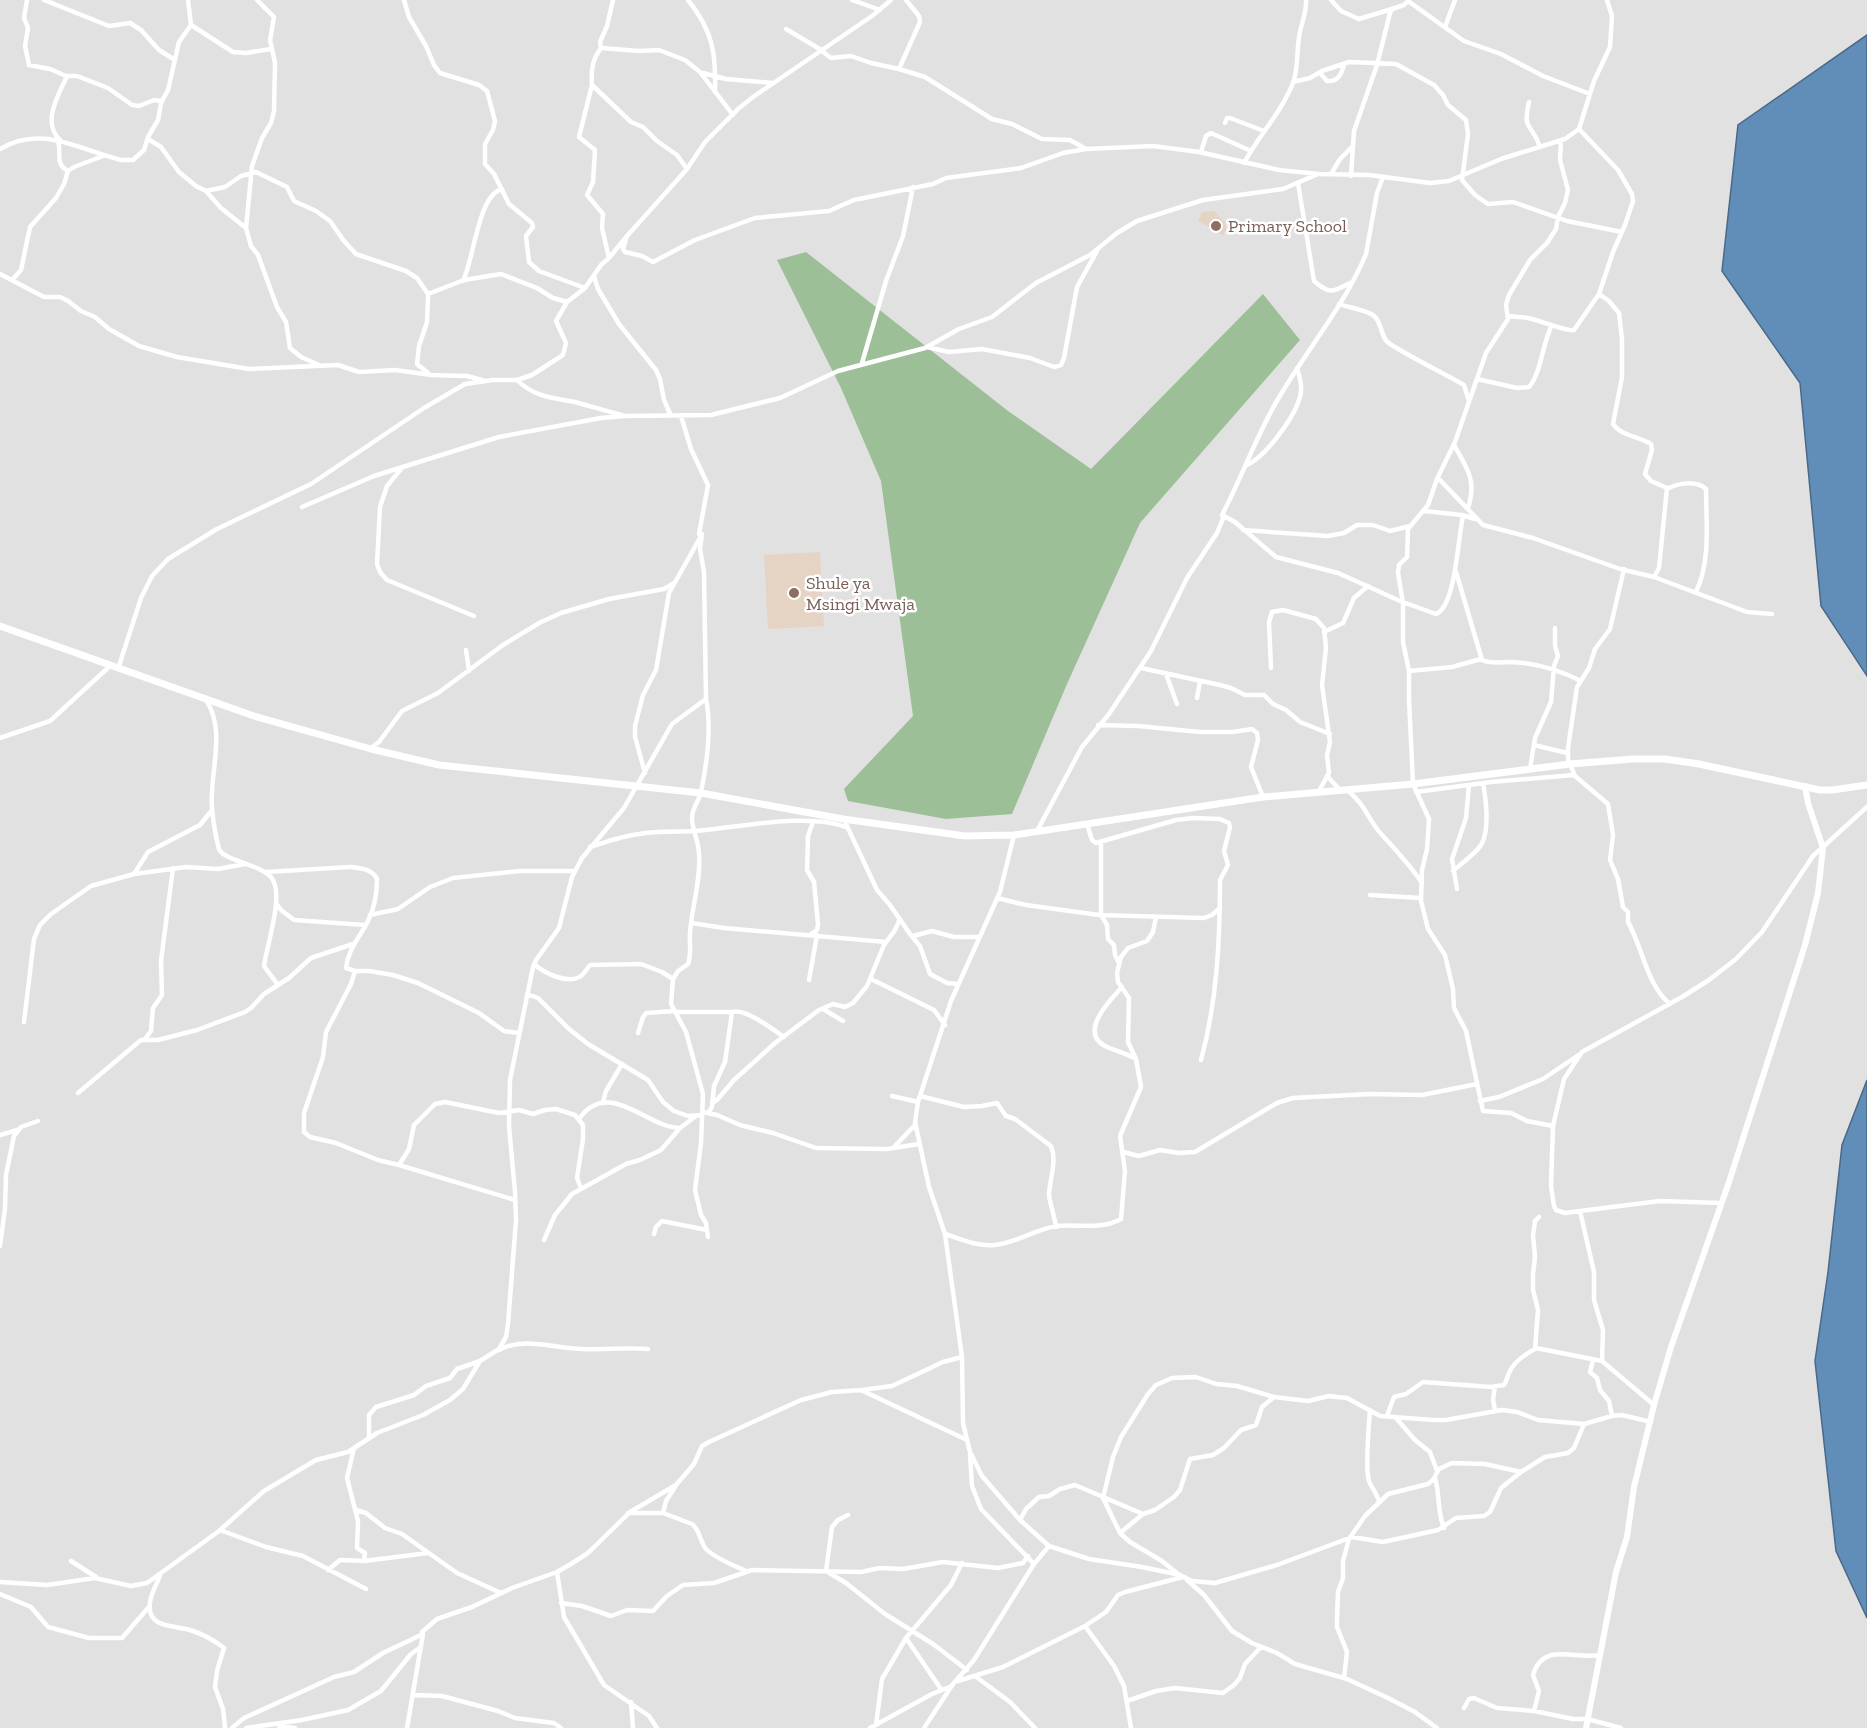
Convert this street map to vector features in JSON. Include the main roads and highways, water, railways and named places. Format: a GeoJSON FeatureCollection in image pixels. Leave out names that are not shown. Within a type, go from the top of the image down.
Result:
{"type":"FeatureCollection","features":[{"type":"Feature","properties":{"kind":"main road"},"geometry":{"type":"LineString","coordinates":[[0,626],[254,716],[371,749],[439,765],[701,793],[843,819],[930,833],[965,836],[1014,835],[1263,796],[1413,783],[1570,764],[1633,759],[1665,759],[1699,764],[1820,790],[1867,784]]}},
{"type":"Feature","properties":{"kind":"water"},"geometry":{"type":"Polygon","coordinates":[[[1867,35],[1867,676],[1821,606],[1800,383],[1722,271],[1738,125],[1867,35]]]}},
{"type":"Feature","properties":{"kind":"water"},"geometry":{"type":"Polygon","coordinates":[[[1867,1080],[1867,1618],[1836,1551],[1815,1361],[1828,1272],[1842,1145],[1867,1080]]]}},
{"type":"Feature","properties":{"kind":"place","name":"Primary School"},"geometry":{"type":"Point","coordinates":[1216,226]}},
{"type":"Feature","properties":{"kind":"place","name":"Shule ya Msingi Mwaja"},"geometry":{"type":"Point","coordinates":[794,593]}}]}
